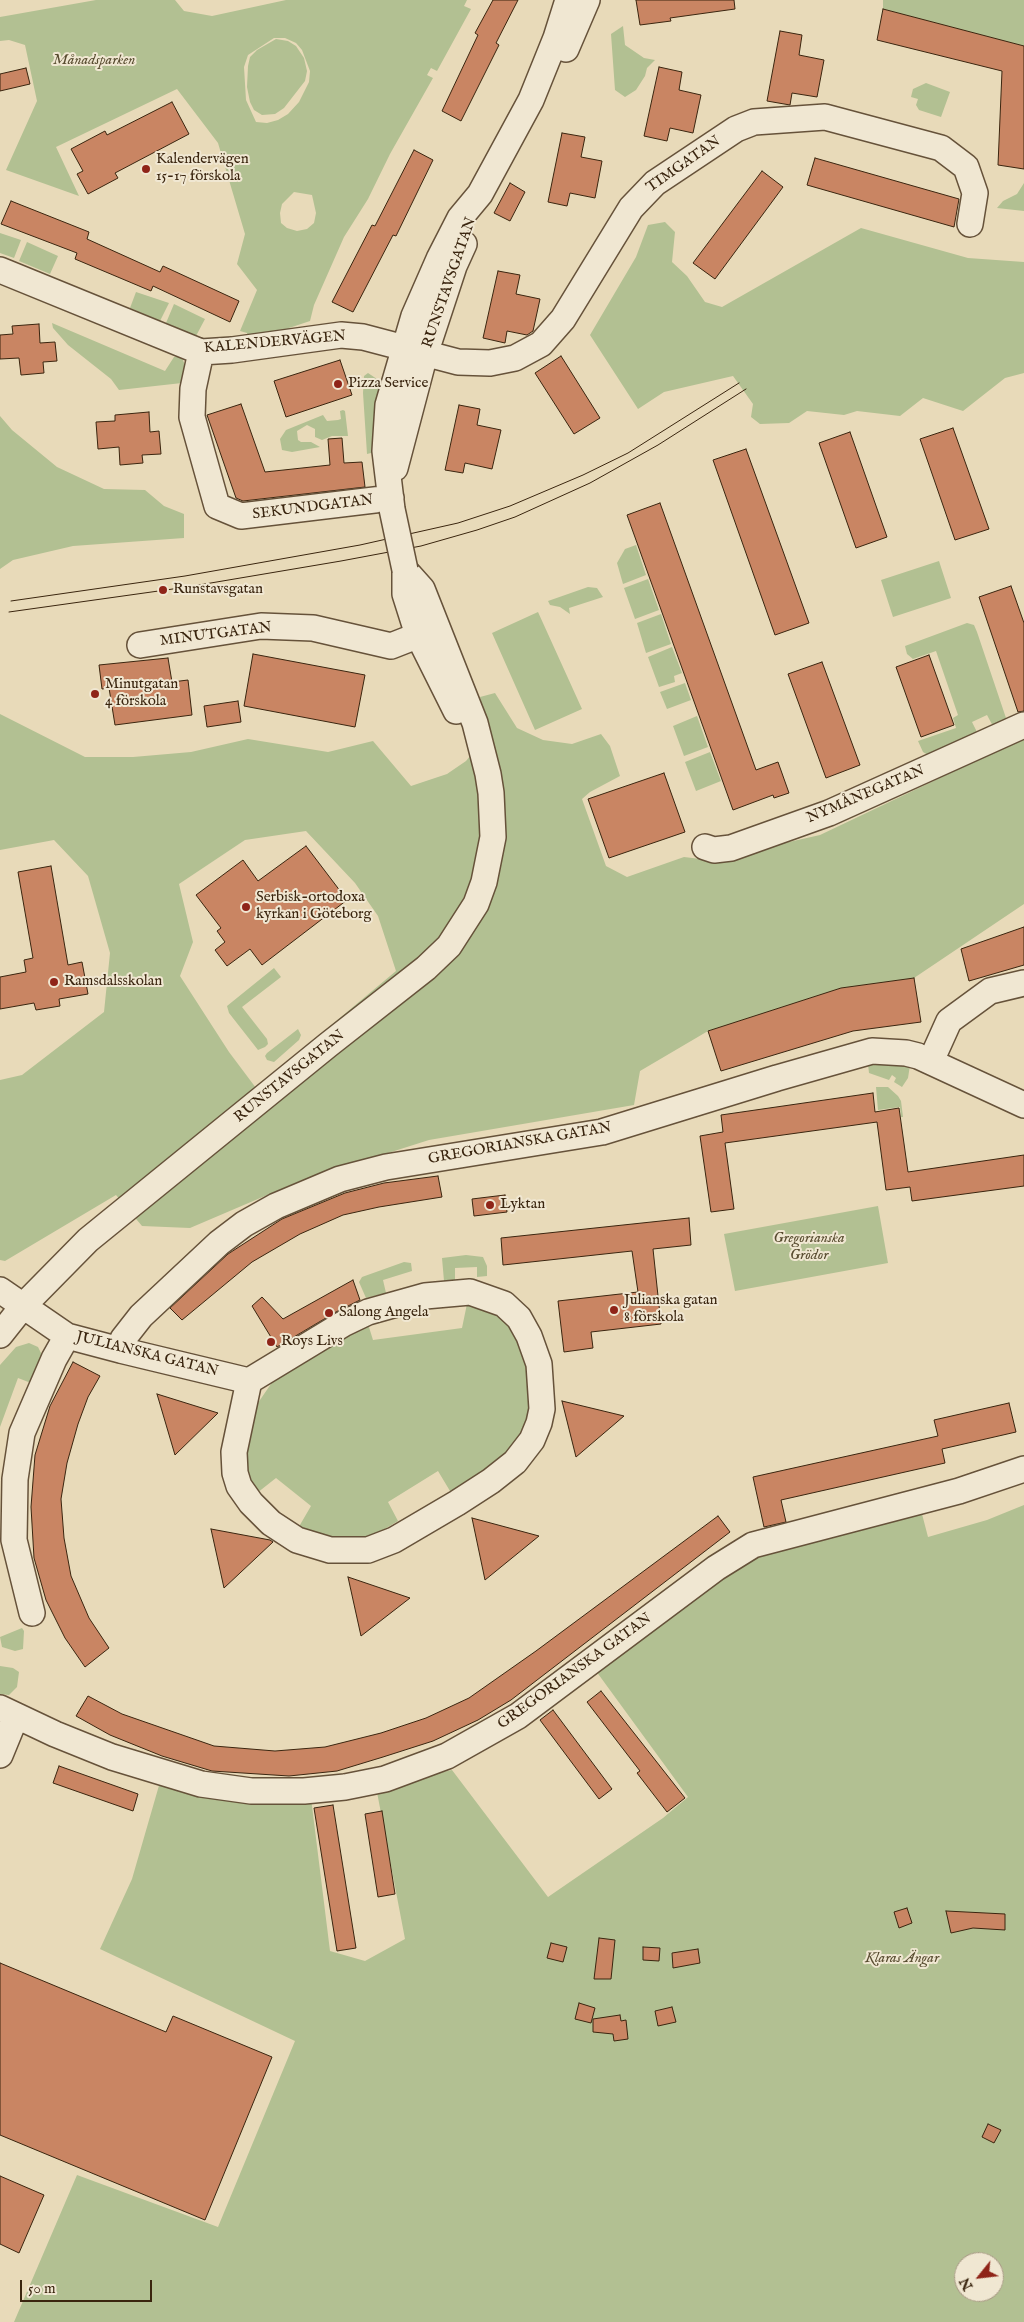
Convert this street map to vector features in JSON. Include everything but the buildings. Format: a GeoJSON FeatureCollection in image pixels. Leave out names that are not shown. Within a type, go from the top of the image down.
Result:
{"type":"FeatureCollection","features":[{"type":"Feature","properties":{"kind":"street","name":"RUNSTAVSGATAN"},"geometry":{"type":"LineString","coordinates":[[0,1335],[23,1306],[88,1240],[426,968],[449,946],[476,904],[490,857],[493,837],[493,816],[488,774],[427,632],[405,594],[405,570],[391,498],[414,351],[473,223],[480,194],[531,100],[556,38],[568,0]]}},
{"type":"Feature","properties":{"kind":"street","name":"RUNSTAVSGATAN"},"geometry":{"type":"LineString","coordinates":[[531,100],[556,67],[569,43],[587,0]]}},
{"type":"Feature","properties":{"kind":"street","name":"TIMGATAN"},"geometry":{"type":"LineString","coordinates":[[414,351],[458,362],[490,363],[515,358],[541,344],[563,319],[631,208],[643,194],[655,183],[736,128],[754,122],[825,116],[940,148],[966,168],[975,193],[970,224]]}},
{"type":"Feature","properties":{"kind":"street","name":"KALENDERVÄGEN"},"geometry":{"type":"LineString","coordinates":[[0,270],[201,352],[232,350],[341,335],[363,336],[414,351]]}},
{"type":"Feature","properties":{"kind":"street","name":"SEKUNDGATAN"},"geometry":{"type":"LineString","coordinates":[[201,352],[193,389],[192,417],[217,506],[241,516],[391,498]]}},
{"type":"Feature","properties":{"kind":"street","name":"MINUTGATAN"},"geometry":{"type":"LineString","coordinates":[[140,645],[261,626],[313,628],[391,646],[427,632]]}},
{"type":"Feature","properties":{"kind":"street","name":"NYMÅNEGATAN"},"geometry":{"type":"LineString","coordinates":[[705,847],[714,850],[731,848],[828,813],[1024,725]]}},
{"type":"Feature","properties":{"kind":"street"},"geometry":{"type":"LineString","coordinates":[[931,1061],[949,1021],[990,991],[1024,983]]}},
{"type":"Feature","properties":{"kind":"street","name":"GREGORIANSKA GATAN"},"geometry":{"type":"LineString","coordinates":[[120,1350],[123,1339],[141,1316],[219,1243],[244,1224],[276,1206],[340,1179],[386,1167],[602,1132],[860,1053],[872,1051],[906,1053],[931,1061],[1024,1106]]}},
{"type":"Feature","properties":{"kind":"street","name":"JULIANSKA GATAN"},"geometry":{"type":"LineString","coordinates":[[0,1290],[68,1336],[249,1381]]}},
{"type":"Feature","properties":{"kind":"street"},"geometry":{"type":"LineString","coordinates":[[470,1292],[504,1304],[519,1318],[529,1336],[539,1364],[542,1408],[532,1440],[515,1462],[491,1481],[394,1540],[368,1550],[330,1550],[297,1540],[271,1523],[250,1503],[239,1486],[235,1473],[234,1452],[249,1381],[343,1324],[368,1312],[425,1296],[470,1292]]}},
{"type":"Feature","properties":{"kind":"street"},"geometry":{"type":"LineString","coordinates":[[32,1613],[14,1540],[15,1479],[22,1432],[54,1359],[68,1336]]}},
{"type":"Feature","properties":{"kind":"street","name":"GREGORIANSKA GATAN"},"geometry":{"type":"LineString","coordinates":[[8,1712],[112,1757],[201,1784],[251,1791],[304,1791],[345,1787],[384,1779],[460,1750],[518,1716],[716,1568],[746,1548],[844,1520],[959,1491],[1024,1469]]}},
{"type":"Feature","properties":{"kind":"street"},"geometry":{"type":"LineString","coordinates":[[0,1755],[8,1712]]}},
{"type":"Feature","properties":{"kind":"green space","name":"Månadsparken"},"geometry":{"type":"Polygon","coordinates":[[[96,0],[175,0],[184,11],[212,16],[286,0],[467,0],[464,6],[471,9],[437,71],[431,68],[427,75],[433,78],[390,154],[368,199],[344,237],[314,305],[310,321],[289,328],[289,330],[247,335],[247,333],[240,331],[257,290],[237,264],[245,234],[218,143],[177,89],[56,147],[79,196],[6,170],[37,101],[25,45],[9,40],[0,41],[0,17],[96,0]],[[274,38],[248,55],[244,67],[246,100],[256,122],[267,123],[278,120],[288,114],[299,102],[309,82],[310,71],[302,50],[296,43],[285,38],[274,38]],[[294,192],[282,204],[280,213],[281,223],[287,228],[297,231],[307,229],[314,223],[316,213],[312,195],[294,192]]]}},
{"type":"Feature","properties":{"kind":"green space"},"geometry":{"type":"Polygon","coordinates":[[[883,0],[1024,0],[1024,46],[883,9],[883,0]]]}},
{"type":"Feature","properties":{"kind":"green space"},"geometry":{"type":"Polygon","coordinates":[[[623,26],[625,45],[644,58],[655,60],[647,68],[645,76],[636,90],[625,97],[615,90],[611,34],[623,26]]]}},
{"type":"Feature","properties":{"kind":"green space"},"geometry":{"type":"Polygon","coordinates":[[[276,39],[288,41],[296,46],[304,58],[307,71],[305,81],[284,108],[275,114],[262,115],[254,110],[250,102],[247,87],[248,66],[250,57],[257,50],[276,39]]]}},
{"type":"Feature","properties":{"kind":"green space"},"geometry":{"type":"Polygon","coordinates":[[[926,83],[950,92],[941,117],[919,110],[916,105],[918,99],[911,97],[913,89],[926,83]]]}},
{"type":"Feature","properties":{"kind":"green space"},"geometry":{"type":"Polygon","coordinates":[[[1024,183],[1024,211],[997,208],[1003,201],[1017,194],[1024,183]]]}},
{"type":"Feature","properties":{"kind":"green space"},"geometry":{"type":"Polygon","coordinates":[[[665,222],[675,232],[672,262],[687,276],[705,302],[722,307],[861,228],[968,258],[1024,262],[1024,373],[1005,378],[963,411],[923,398],[900,416],[857,411],[844,415],[807,411],[789,423],[760,424],[751,417],[753,404],[733,376],[664,392],[638,409],[590,335],[636,257],[648,225],[665,222]]]}},
{"type":"Feature","properties":{"kind":"green space"},"geometry":{"type":"Polygon","coordinates":[[[0,233],[21,240],[14,258],[0,253],[0,233]]]}},
{"type":"Feature","properties":{"kind":"green space"},"geometry":{"type":"Polygon","coordinates":[[[27,242],[58,256],[50,274],[19,261],[27,242]]]}},
{"type":"Feature","properties":{"kind":"green space"},"geometry":{"type":"Polygon","coordinates":[[[136,292],[169,303],[160,321],[130,308],[136,292]]]}},
{"type":"Feature","properties":{"kind":"green space"},"geometry":{"type":"Polygon","coordinates":[[[174,304],[205,319],[196,336],[166,323],[174,304]]]}},
{"type":"Feature","properties":{"kind":"green space"},"geometry":{"type":"Polygon","coordinates":[[[52,323],[165,371],[174,357],[181,356],[185,365],[182,383],[119,390],[111,379],[68,345],[53,328],[52,323]]]}},
{"type":"Feature","properties":{"kind":"green space"},"geometry":{"type":"Polygon","coordinates":[[[368,373],[377,379],[381,387],[375,452],[367,454],[363,393],[364,376],[368,373]]]}},
{"type":"Feature","properties":{"kind":"green space"},"geometry":{"type":"Polygon","coordinates":[[[340,411],[345,411],[348,436],[332,436],[322,440],[315,437],[315,429],[307,425],[297,431],[298,440],[301,442],[311,442],[320,447],[292,452],[282,450],[280,439],[286,430],[323,415],[327,421],[341,419],[340,411]]]}},
{"type":"Feature","properties":{"kind":"green space"},"geometry":{"type":"Polygon","coordinates":[[[0,416],[12,430],[57,467],[104,489],[145,490],[164,506],[184,514],[184,538],[73,546],[13,560],[0,569],[0,416]]]}},
{"type":"Feature","properties":{"kind":"green space"},"geometry":{"type":"Polygon","coordinates":[[[636,545],[646,575],[623,584],[617,563],[625,549],[636,545]]]}},
{"type":"Feature","properties":{"kind":"green space"},"geometry":{"type":"Polygon","coordinates":[[[939,561],[951,598],[893,617],[881,580],[939,561]]]}},
{"type":"Feature","properties":{"kind":"green space"},"geometry":{"type":"Polygon","coordinates":[[[648,579],[659,610],[635,619],[624,588],[648,579]]]}},
{"type":"Feature","properties":{"kind":"green space"},"geometry":{"type":"Polygon","coordinates":[[[588,587],[597,588],[603,597],[569,608],[570,614],[560,607],[550,605],[548,601],[588,587]]]}},
{"type":"Feature","properties":{"kind":"green space"},"geometry":{"type":"Polygon","coordinates":[[[538,612],[582,709],[535,730],[492,633],[538,612]]]}},
{"type":"Feature","properties":{"kind":"green space"},"geometry":{"type":"Polygon","coordinates":[[[661,614],[671,644],[646,653],[637,623],[661,614]]]}},
{"type":"Feature","properties":{"kind":"green space"},"geometry":{"type":"Polygon","coordinates":[[[967,623],[974,625],[977,632],[1006,718],[1004,725],[994,728],[987,715],[972,722],[978,734],[928,755],[923,752],[918,741],[956,728],[953,718],[958,715],[936,651],[913,659],[907,654],[905,646],[967,623]]]}},
{"type":"Feature","properties":{"kind":"green space"},"geometry":{"type":"Polygon","coordinates":[[[672,647],[682,673],[674,676],[675,682],[659,687],[648,657],[672,647]]]}},
{"type":"Feature","properties":{"kind":"green space"},"geometry":{"type":"Polygon","coordinates":[[[685,683],[691,700],[667,709],[660,692],[685,683]]]}},
{"type":"Feature","properties":{"kind":"green space"},"geometry":{"type":"Polygon","coordinates":[[[495,693],[517,728],[543,740],[572,744],[601,734],[610,746],[620,776],[590,792],[582,799],[606,866],[627,877],[684,857],[709,860],[820,835],[1024,738],[1024,904],[914,978],[841,988],[708,1031],[640,1071],[634,1105],[429,1140],[300,1181],[190,1228],[142,1226],[116,1195],[5,1261],[0,1260],[0,1080],[22,1075],[104,1012],[110,953],[88,876],[54,840],[0,850],[0,714],[85,757],[133,757],[191,752],[248,739],[328,752],[373,741],[411,786],[447,774],[466,761],[489,733],[480,697],[495,693]],[[306,831],[245,840],[179,884],[193,942],[180,976],[229,1052],[256,1088],[396,971],[378,916],[355,883],[306,831]]]}},
{"type":"Feature","properties":{"kind":"green space"},"geometry":{"type":"Polygon","coordinates":[[[697,716],[708,747],[684,756],[673,726],[697,716]]]}},
{"type":"Feature","properties":{"kind":"green space"},"geometry":{"type":"Polygon","coordinates":[[[710,752],[721,781],[696,791],[685,762],[710,752]]]}},
{"type":"Feature","properties":{"kind":"green space"},"geometry":{"type":"Polygon","coordinates":[[[274,968],[281,977],[242,1007],[267,1039],[268,1044],[258,1050],[229,1013],[227,1006],[274,968]]]}},
{"type":"Feature","properties":{"kind":"green space"},"geometry":{"type":"Polygon","coordinates":[[[298,1029],[301,1035],[299,1040],[274,1062],[267,1060],[265,1056],[267,1053],[298,1029]]]}},
{"type":"Feature","properties":{"kind":"green space"},"geometry":{"type":"Polygon","coordinates":[[[886,1062],[910,1065],[908,1078],[902,1087],[894,1082],[896,1078],[892,1075],[889,1080],[869,1073],[868,1064],[886,1062]]]}},
{"type":"Feature","properties":{"kind":"green space"},"geometry":{"type":"Polygon","coordinates":[[[876,1087],[888,1087],[898,1096],[901,1101],[903,1117],[901,1117],[900,1107],[878,1110],[876,1087]]]}},
{"type":"Feature","properties":{"kind":"green space","name":"Gregorianska Grödor"},"geometry":{"type":"Polygon","coordinates":[[[878,1206],[888,1263],[735,1291],[724,1234],[878,1206]]]}},
{"type":"Feature","properties":{"kind":"green space"},"geometry":{"type":"Polygon","coordinates":[[[466,1255],[483,1257],[487,1266],[487,1276],[477,1277],[477,1267],[455,1268],[455,1280],[444,1281],[442,1258],[466,1255]]]}},
{"type":"Feature","properties":{"kind":"green space"},"geometry":{"type":"Polygon","coordinates":[[[404,1262],[411,1263],[412,1271],[383,1280],[386,1293],[366,1298],[359,1282],[362,1277],[404,1262]]]}},
{"type":"Feature","properties":{"kind":"green space"},"geometry":{"type":"Polygon","coordinates":[[[468,1299],[510,1319],[530,1366],[531,1402],[527,1438],[453,1496],[438,1471],[388,1502],[398,1521],[368,1539],[330,1542],[297,1530],[311,1506],[276,1478],[257,1493],[247,1480],[242,1452],[249,1416],[273,1381],[292,1366],[368,1324],[373,1340],[462,1328],[468,1299]]]}},
{"type":"Feature","properties":{"kind":"green space"},"geometry":{"type":"Polygon","coordinates":[[[29,1343],[38,1347],[43,1357],[31,1383],[18,1378],[0,1427],[0,1365],[16,1347],[29,1343]]]}},
{"type":"Feature","properties":{"kind":"green space","name":"Klaras Ängar"},"geometry":{"type":"Polygon","coordinates":[[[1024,1505],[1024,2322],[14,2322],[77,2175],[218,2227],[295,2041],[100,1949],[132,1879],[160,1782],[311,1798],[330,1951],[365,1961],[405,1939],[376,1787],[452,1770],[548,1897],[663,1818],[688,1797],[596,1671],[758,1549],[922,1514],[928,1537],[987,1520],[1024,1505]]]}},
{"type":"Feature","properties":{"kind":"green space"},"geometry":{"type":"Polygon","coordinates":[[[22,1628],[24,1631],[23,1649],[15,1651],[2,1647],[0,1637],[22,1628]]]}},
{"type":"Feature","properties":{"kind":"green space"},"geometry":{"type":"Polygon","coordinates":[[[0,1666],[13,1668],[19,1672],[17,1687],[9,1695],[0,1694],[0,1666]]]}},
{"type":"Feature","properties":{"kind":"tram line"},"geometry":{"type":"LineString","coordinates":[[11,601],[185,576],[360,545],[458,523],[510,506],[583,475],[628,453],[739,383]]}},
{"type":"Feature","properties":{"kind":"tram line"},"geometry":{"type":"LineString","coordinates":[[9,612],[187,587],[341,561],[421,546],[477,530],[515,517],[590,483],[658,445],[746,389]]}},
{"type":"Feature","properties":{"kind":"place","name":"Kalendervägen 15-17 förskola"},"geometry":{"type":"Point","coordinates":[146,169]}},
{"type":"Feature","properties":{"kind":"place","name":"Pizza Service"},"geometry":{"type":"Point","coordinates":[338,384]}},
{"type":"Feature","properties":{"kind":"place","name":"Runstavsgatan"},"geometry":{"type":"Point","coordinates":[163,590]}},
{"type":"Feature","properties":{"kind":"place","name":"Minutgatan 4 förskola"},"geometry":{"type":"Point","coordinates":[95,694]}},
{"type":"Feature","properties":{"kind":"place","name":"Serbisk-ortodoxa kyrkan i Göteborg"},"geometry":{"type":"Point","coordinates":[246,907]}},
{"type":"Feature","properties":{"kind":"place","name":"Ramsdalsskolan"},"geometry":{"type":"Point","coordinates":[54,982]}},
{"type":"Feature","properties":{"kind":"place","name":"Lyktan"},"geometry":{"type":"Point","coordinates":[490,1205]}},
{"type":"Feature","properties":{"kind":"place","name":"Julianska gatan 8 förskola"},"geometry":{"type":"Point","coordinates":[614,1310]}},
{"type":"Feature","properties":{"kind":"place","name":"Salong Angela"},"geometry":{"type":"Point","coordinates":[329,1313]}},
{"type":"Feature","properties":{"kind":"place","name":"Roys Livs"},"geometry":{"type":"Point","coordinates":[271,1342]}}]}
